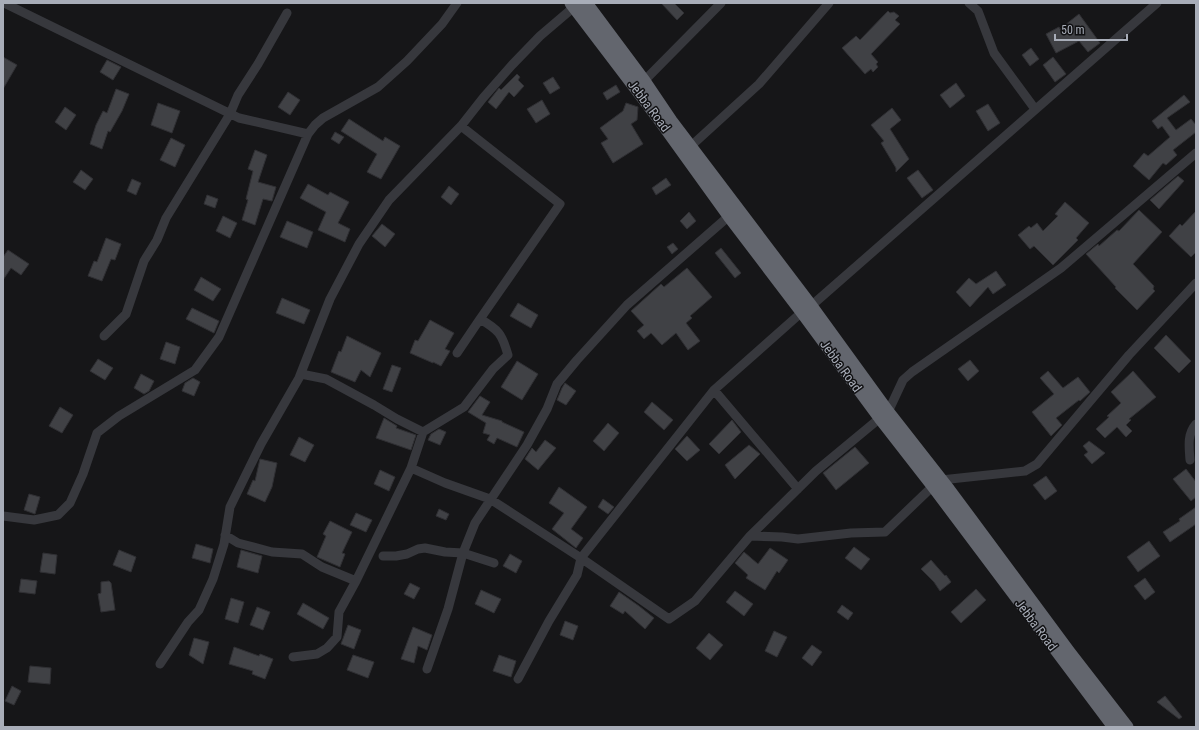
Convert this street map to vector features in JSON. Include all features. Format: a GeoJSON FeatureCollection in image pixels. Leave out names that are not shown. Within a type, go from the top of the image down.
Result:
{"type":"FeatureCollection","features":[{"type":"Feature","properties":{"kind":"highway","name":"Jebba Road"},"geometry":{"type":"LineString","coordinates":[[577,4],[644,81],[671,121],[691,146],[884,415],[1127,727]]}},
{"type":"Feature","properties":{"kind":"highway","name":"Jebba Road"},"geometry":{"type":"LineString","coordinates":[[577,4],[729,216],[807,309]]}},
{"type":"Feature","properties":{"kind":"highway","name":"Jebba Road"},"geometry":{"type":"LineString","coordinates":[[937,483],[1114,727]]}},
{"type":"Feature","properties":{"kind":"street"},"geometry":{"type":"LineString","coordinates":[[4,3],[94,48],[142,69],[239,118],[308,134]]}},
{"type":"Feature","properties":{"kind":"street"},"geometry":{"type":"LineString","coordinates":[[3,516],[34,520],[58,515],[70,504],[83,474],[97,433],[119,416],[195,370],[219,337],[308,134],[323,118],[378,86],[407,61],[442,24],[457,3]]}},
{"type":"Feature","properties":{"kind":"street"},"geometry":{"type":"LineString","coordinates":[[644,81],[721,3]]}},
{"type":"Feature","properties":{"kind":"street"},"geometry":{"type":"LineString","coordinates":[[691,146],[759,84],[828,3]]}},
{"type":"Feature","properties":{"kind":"street"},"geometry":{"type":"LineString","coordinates":[[969,3],[978,11],[994,53],[1035,109]]}},
{"type":"Feature","properties":{"kind":"street"},"geometry":{"type":"LineString","coordinates":[[518,679],[549,621],[577,576],[581,558],[714,390],[1157,3]]}},
{"type":"Feature","properties":{"kind":"street"},"geometry":{"type":"LineString","coordinates":[[160,664],[188,622],[199,610],[213,579],[225,534],[230,507],[261,444],[301,374],[330,299],[359,244],[389,200],[461,126],[512,65],[540,36],[577,4]]}},
{"type":"Feature","properties":{"kind":"street"},"geometry":{"type":"LineString","coordinates":[[104,336],[126,314],[144,261],[166,218],[230,114],[238,95],[258,64],[287,13]]}},
{"type":"Feature","properties":{"kind":"street"},"geometry":{"type":"LineString","coordinates":[[457,353],[560,204],[461,126]]}},
{"type":"Feature","properties":{"kind":"street"},"geometry":{"type":"LineString","coordinates":[[411,468],[445,483],[490,499],[581,558],[670,619],[695,601],[750,536],[816,471],[884,415],[903,380],[912,372],[1061,268],[1196,153]]}},
{"type":"Feature","properties":{"kind":"street"},"geometry":{"type":"LineString","coordinates":[[427,669],[448,609],[463,553],[476,523],[526,445],[547,409],[557,384],[627,305],[729,216]]}},
{"type":"Feature","properties":{"kind":"street"},"geometry":{"type":"LineString","coordinates":[[750,536],[798,539],[851,533],[885,532],[937,483],[1025,471],[1037,464],[1128,355],[1196,283]]}},
{"type":"Feature","properties":{"kind":"street"},"geometry":{"type":"LineString","coordinates":[[294,657],[317,654],[327,648],[336,637],[340,612],[411,468],[423,432],[464,407],[493,369],[508,355],[504,342],[495,328],[480,319]]}},
{"type":"Feature","properties":{"kind":"street"},"geometry":{"type":"LineString","coordinates":[[301,374],[326,379],[423,432]]}},
{"type":"Feature","properties":{"kind":"street"},"geometry":{"type":"LineString","coordinates":[[714,390],[798,489]]}},
{"type":"Feature","properties":{"kind":"street"},"geometry":{"type":"LineString","coordinates":[[1190,460],[1189,442],[1191,430],[1196,424]]}},
{"type":"Feature","properties":{"kind":"street"},"geometry":{"type":"LineString","coordinates":[[225,534],[238,543],[272,552],[302,554],[322,567],[356,581]]}},
{"type":"Feature","properties":{"kind":"street"},"geometry":{"type":"LineString","coordinates":[[384,556],[407,554],[418,549],[425,548],[445,552],[463,553],[494,563]]}},
{"type":"Feature","properties":{"kind":"building"},"geometry":{"type":"Polygon","coordinates":[[[661,3],[674,3],[684,13],[677,20],[661,3]]]}},
{"type":"Feature","properties":{"kind":"building"},"geometry":{"type":"Polygon","coordinates":[[[888,11],[890,13],[894,12],[899,16],[895,20],[900,24],[871,54],[878,62],[876,64],[878,67],[873,72],[871,69],[865,74],[842,48],[856,36],[860,40],[888,11]]]}},
{"type":"Feature","properties":{"kind":"building"},"geometry":{"type":"Polygon","coordinates":[[[1079,14],[1100,43],[1088,52],[1079,41],[1056,53],[1046,34],[1059,27],[1060,29],[1079,14]]]}},
{"type":"Feature","properties":{"kind":"building"},"geometry":{"type":"Polygon","coordinates":[[[1031,48],[1039,59],[1030,66],[1022,55],[1031,48]]]}},
{"type":"Feature","properties":{"kind":"building"},"geometry":{"type":"Polygon","coordinates":[[[3,57],[17,65],[3,89],[3,57]]]}},
{"type":"Feature","properties":{"kind":"building"},"geometry":{"type":"Polygon","coordinates":[[[1053,57],[1066,74],[1055,82],[1043,65],[1053,57]]]}},
{"type":"Feature","properties":{"kind":"building"},"geometry":{"type":"Polygon","coordinates":[[[107,60],[121,67],[113,80],[100,72],[107,60]]]}},
{"type":"Feature","properties":{"kind":"building"},"geometry":{"type":"Polygon","coordinates":[[[517,74],[520,77],[518,80],[524,86],[514,97],[509,92],[496,109],[488,102],[499,88],[501,90],[517,74]]]}},
{"type":"Feature","properties":{"kind":"building"},"geometry":{"type":"Polygon","coordinates":[[[553,77],[560,88],[550,94],[543,83],[553,77]]]}},
{"type":"Feature","properties":{"kind":"building"},"geometry":{"type":"Polygon","coordinates":[[[956,83],[965,96],[950,108],[940,95],[956,83]]]}},
{"type":"Feature","properties":{"kind":"building"},"geometry":{"type":"Polygon","coordinates":[[[616,85],[620,92],[607,100],[603,93],[616,85]]]}},
{"type":"Feature","properties":{"kind":"building"},"geometry":{"type":"Polygon","coordinates":[[[116,89],[129,94],[122,111],[110,132],[108,131],[102,149],[90,144],[96,125],[103,111],[107,113],[116,89]]]}},
{"type":"Feature","properties":{"kind":"building"},"geometry":{"type":"Polygon","coordinates":[[[288,92],[300,100],[290,115],[278,107],[288,92]]]}},
{"type":"Feature","properties":{"kind":"building"},"geometry":{"type":"Polygon","coordinates":[[[1184,95],[1190,102],[1167,118],[1176,130],[1191,119],[1196,125],[1196,132],[1173,150],[1177,155],[1166,165],[1163,163],[1149,180],[1133,166],[1144,153],[1148,156],[1170,137],[1162,126],[1158,129],[1152,121],[1184,95]]]}},
{"type":"Feature","properties":{"kind":"building"},"geometry":{"type":"Polygon","coordinates":[[[542,100],[550,114],[536,123],[527,109],[542,100]]]}},
{"type":"Feature","properties":{"kind":"building"},"geometry":{"type":"Polygon","coordinates":[[[158,103],[180,111],[172,133],[151,125],[158,103]]]}},
{"type":"Feature","properties":{"kind":"building"},"geometry":{"type":"Polygon","coordinates":[[[626,103],[638,107],[637,120],[631,124],[643,144],[613,163],[601,143],[608,139],[600,128],[623,111],[626,103]]]}},
{"type":"Feature","properties":{"kind":"building"},"geometry":{"type":"Polygon","coordinates":[[[988,104],[1000,123],[988,131],[976,111],[988,104]]]}},
{"type":"Feature","properties":{"kind":"building"},"geometry":{"type":"Polygon","coordinates":[[[65,107],[76,115],[66,130],[55,122],[65,107]]]}},
{"type":"Feature","properties":{"kind":"building"},"geometry":{"type":"Polygon","coordinates":[[[892,108],[901,120],[890,129],[909,159],[896,172],[896,168],[881,143],[884,141],[871,125],[892,108]]]}},
{"type":"Feature","properties":{"kind":"building"},"geometry":{"type":"Polygon","coordinates":[[[349,119],[383,141],[385,137],[400,146],[381,179],[367,172],[377,154],[341,131],[349,119]]]}},
{"type":"Feature","properties":{"kind":"building"},"geometry":{"type":"Polygon","coordinates":[[[335,132],[344,137],[339,144],[331,139],[335,132]]]}},
{"type":"Feature","properties":{"kind":"building"},"geometry":{"type":"Polygon","coordinates":[[[171,138],[185,145],[175,167],[160,160],[171,138]]]}},
{"type":"Feature","properties":{"kind":"building"},"geometry":{"type":"Polygon","coordinates":[[[255,150],[267,155],[258,182],[276,187],[272,201],[263,199],[255,225],[242,220],[248,200],[246,199],[253,171],[248,169],[255,150]]]}},
{"type":"Feature","properties":{"kind":"building"},"geometry":{"type":"Polygon","coordinates":[[[81,170],[93,179],[85,190],[73,182],[81,170]]]}},
{"type":"Feature","properties":{"kind":"building"},"geometry":{"type":"Polygon","coordinates":[[[918,170],[933,190],[922,198],[907,178],[918,170]]]}},
{"type":"Feature","properties":{"kind":"building"},"geometry":{"type":"Polygon","coordinates":[[[1178,176],[1184,181],[1159,209],[1150,200],[1178,176]]]}},
{"type":"Feature","properties":{"kind":"building"},"geometry":{"type":"Polygon","coordinates":[[[666,178],[671,185],[656,195],[652,188],[666,178]]]}},
{"type":"Feature","properties":{"kind":"building"},"geometry":{"type":"Polygon","coordinates":[[[132,179],[141,183],[136,195],[127,191],[132,179]]]}},
{"type":"Feature","properties":{"kind":"building"},"geometry":{"type":"Polygon","coordinates":[[[308,184],[328,195],[330,192],[349,202],[338,223],[350,229],[345,242],[318,230],[326,212],[300,198],[308,184]]]}},
{"type":"Feature","properties":{"kind":"building"},"geometry":{"type":"Polygon","coordinates":[[[449,186],[459,194],[451,205],[441,197],[449,186]]]}},
{"type":"Feature","properties":{"kind":"building"},"geometry":{"type":"Polygon","coordinates":[[[207,195],[218,199],[215,208],[204,204],[207,195]]]}},
{"type":"Feature","properties":{"kind":"building"},"geometry":{"type":"Polygon","coordinates":[[[1065,202],[1089,223],[1076,238],[1078,240],[1053,265],[1034,246],[1030,249],[1018,235],[1029,226],[1031,228],[1037,223],[1043,231],[1058,216],[1055,214],[1065,202]]]}},
{"type":"Feature","properties":{"kind":"building"},"geometry":{"type":"Polygon","coordinates":[[[1139,210],[1162,232],[1133,264],[1154,286],[1153,289],[1155,291],[1137,310],[1115,288],[1116,287],[1086,254],[1098,244],[1099,246],[1117,230],[1119,231],[1139,210]]]}},
{"type":"Feature","properties":{"kind":"building"},"geometry":{"type":"Polygon","coordinates":[[[1196,211],[1196,252],[1191,257],[1169,236],[1180,224],[1182,226],[1196,211]]]}},
{"type":"Feature","properties":{"kind":"building"},"geometry":{"type":"Polygon","coordinates":[[[689,212],[696,221],[687,229],[680,221],[689,212]]]}},
{"type":"Feature","properties":{"kind":"building"},"geometry":{"type":"Polygon","coordinates":[[[223,216],[237,223],[230,238],[216,231],[223,216]]]}},
{"type":"Feature","properties":{"kind":"building"},"geometry":{"type":"Polygon","coordinates":[[[287,221],[313,232],[307,248],[280,237],[287,221]]]}},
{"type":"Feature","properties":{"kind":"building"},"geometry":{"type":"Polygon","coordinates":[[[382,224],[395,234],[385,247],[372,236],[382,224]]]}},
{"type":"Feature","properties":{"kind":"building"},"geometry":{"type":"Polygon","coordinates":[[[106,238],[121,244],[115,260],[111,259],[102,281],[88,276],[94,261],[97,262],[106,238]]]}},
{"type":"Feature","properties":{"kind":"building"},"geometry":{"type":"Polygon","coordinates":[[[673,243],[678,249],[672,254],[667,247],[673,243]]]}},
{"type":"Feature","properties":{"kind":"building"},"geometry":{"type":"Polygon","coordinates":[[[721,248],[741,273],[735,278],[715,253],[721,248]]]}},
{"type":"Feature","properties":{"kind":"building"},"geometry":{"type":"Polygon","coordinates":[[[8,250],[29,264],[21,275],[11,268],[3,280],[3,257],[8,250]]]}},
{"type":"Feature","properties":{"kind":"building"},"geometry":{"type":"Polygon","coordinates":[[[687,268],[712,297],[690,316],[692,318],[686,323],[700,341],[688,350],[676,333],[662,345],[651,333],[644,339],[637,331],[644,325],[631,311],[661,284],[664,287],[687,268]]]}},
{"type":"Feature","properties":{"kind":"building"},"geometry":{"type":"Polygon","coordinates":[[[996,271],[1006,285],[993,294],[988,287],[970,307],[956,292],[969,278],[976,284],[996,271]]]}},
{"type":"Feature","properties":{"kind":"building"},"geometry":{"type":"Polygon","coordinates":[[[201,277],[221,289],[213,301],[194,290],[201,277]]]}},
{"type":"Feature","properties":{"kind":"building"},"geometry":{"type":"Polygon","coordinates":[[[282,298],[310,310],[304,324],[276,313],[282,298]]]}},
{"type":"Feature","properties":{"kind":"building"},"geometry":{"type":"Polygon","coordinates":[[[518,303],[538,315],[531,328],[510,316],[518,303]]]}},
{"type":"Feature","properties":{"kind":"building"},"geometry":{"type":"Polygon","coordinates":[[[192,308],[219,321],[214,333],[186,319],[192,308]]]}},
{"type":"Feature","properties":{"kind":"building"},"geometry":{"type":"Polygon","coordinates":[[[430,320],[454,333],[445,349],[450,351],[441,366],[410,353],[415,340],[418,341],[430,320]]]}},
{"type":"Feature","properties":{"kind":"building"},"geometry":{"type":"Polygon","coordinates":[[[1166,335],[1191,361],[1179,373],[1154,348],[1166,335]]]}},
{"type":"Feature","properties":{"kind":"building"},"geometry":{"type":"Polygon","coordinates":[[[347,336],[381,353],[370,377],[361,370],[355,382],[331,372],[339,351],[341,352],[347,336]]]}},
{"type":"Feature","properties":{"kind":"building"},"geometry":{"type":"Polygon","coordinates":[[[166,342],[180,347],[175,364],[160,359],[166,342]]]}},
{"type":"Feature","properties":{"kind":"building"},"geometry":{"type":"Polygon","coordinates":[[[98,359],[113,368],[105,380],[90,371],[98,359]]]}},
{"type":"Feature","properties":{"kind":"building"},"geometry":{"type":"Polygon","coordinates":[[[970,360],[979,371],[968,381],[958,369],[970,360]]]}},
{"type":"Feature","properties":{"kind":"building"},"geometry":{"type":"Polygon","coordinates":[[[517,361],[538,374],[522,400],[501,387],[517,361]]]}},
{"type":"Feature","properties":{"kind":"building"},"geometry":{"type":"Polygon","coordinates":[[[392,365],[401,368],[392,392],[383,389],[392,365]]]}},
{"type":"Feature","properties":{"kind":"building"},"geometry":{"type":"Polygon","coordinates":[[[1048,371],[1063,388],[1078,377],[1090,392],[1056,418],[1062,425],[1051,436],[1032,412],[1054,394],[1040,378],[1048,371]]]}},
{"type":"Feature","properties":{"kind":"building"},"geometry":{"type":"Polygon","coordinates":[[[1133,371],[1156,397],[1129,419],[1131,420],[1126,425],[1132,431],[1126,437],[1117,427],[1105,438],[1096,429],[1121,403],[1111,392],[1133,371]]]}},
{"type":"Feature","properties":{"kind":"building"},"geometry":{"type":"Polygon","coordinates":[[[141,374],[154,381],[149,391],[144,394],[134,388],[141,374]]]}},
{"type":"Feature","properties":{"kind":"building"},"geometry":{"type":"Polygon","coordinates":[[[193,378],[200,382],[194,396],[182,391],[185,383],[193,378]]]}},
{"type":"Feature","properties":{"kind":"building"},"geometry":{"type":"Polygon","coordinates":[[[565,383],[576,391],[566,405],[557,400],[565,383]]]}},
{"type":"Feature","properties":{"kind":"building"},"geometry":{"type":"Polygon","coordinates":[[[480,396],[490,402],[482,415],[502,421],[524,432],[517,447],[497,438],[494,444],[487,440],[490,435],[483,433],[486,423],[468,412],[480,396]]]}},
{"type":"Feature","properties":{"kind":"building"},"geometry":{"type":"Polygon","coordinates":[[[652,402],[673,420],[664,430],[644,412],[652,402]]]}},
{"type":"Feature","properties":{"kind":"building"},"geometry":{"type":"Polygon","coordinates":[[[60,407],[73,415],[62,433],[49,426],[60,407]]]}},
{"type":"Feature","properties":{"kind":"building"},"geometry":{"type":"Polygon","coordinates":[[[384,418],[397,426],[396,428],[416,435],[411,450],[376,438],[384,418]]]}},
{"type":"Feature","properties":{"kind":"building"},"geometry":{"type":"Polygon","coordinates":[[[732,420],[741,432],[719,454],[709,444],[732,420]]]}},
{"type":"Feature","properties":{"kind":"building"},"geometry":{"type":"Polygon","coordinates":[[[608,423],[619,433],[604,451],[593,441],[608,423]]]}},
{"type":"Feature","properties":{"kind":"building"},"geometry":{"type":"Polygon","coordinates":[[[439,429],[446,432],[440,445],[428,440],[431,434],[439,429]]]}},
{"type":"Feature","properties":{"kind":"building"},"geometry":{"type":"Polygon","coordinates":[[[687,436],[700,450],[687,461],[675,449],[687,436]]]}},
{"type":"Feature","properties":{"kind":"building"},"geometry":{"type":"Polygon","coordinates":[[[299,437],[314,445],[305,462],[290,455],[299,437]]]}},
{"type":"Feature","properties":{"kind":"building"},"geometry":{"type":"Polygon","coordinates":[[[545,440],[556,448],[538,470],[525,459],[532,448],[536,452],[545,440]]]}},
{"type":"Feature","properties":{"kind":"building"},"geometry":{"type":"Polygon","coordinates":[[[1089,441],[1105,453],[1092,464],[1084,455],[1088,452],[1083,446],[1089,441]]]}},
{"type":"Feature","properties":{"kind":"building"},"geometry":{"type":"Polygon","coordinates":[[[749,445],[760,454],[735,479],[725,465],[749,445]]]}},
{"type":"Feature","properties":{"kind":"building"},"geometry":{"type":"Polygon","coordinates":[[[855,447],[869,463],[836,490],[823,473],[855,447]]]}},
{"type":"Feature","properties":{"kind":"building"},"geometry":{"type":"Polygon","coordinates":[[[260,459],[277,463],[272,487],[265,502],[247,494],[253,480],[255,481],[260,459]]]}},
{"type":"Feature","properties":{"kind":"building"},"geometry":{"type":"Polygon","coordinates":[[[1186,469],[1196,482],[1196,497],[1191,501],[1173,479],[1186,469]]]}},
{"type":"Feature","properties":{"kind":"building"},"geometry":{"type":"Polygon","coordinates":[[[380,470],[395,477],[389,491],[374,484],[380,470]]]}},
{"type":"Feature","properties":{"kind":"building"},"geometry":{"type":"Polygon","coordinates":[[[1046,476],[1057,491],[1045,500],[1033,485],[1046,476]]]}},
{"type":"Feature","properties":{"kind":"building"},"geometry":{"type":"Polygon","coordinates":[[[559,487],[587,507],[571,529],[583,538],[576,548],[552,529],[564,513],[549,503],[559,487]]]}},
{"type":"Feature","properties":{"kind":"building"},"geometry":{"type":"Polygon","coordinates":[[[29,494],[40,497],[35,514],[24,510],[29,494]]]}},
{"type":"Feature","properties":{"kind":"building"},"geometry":{"type":"Polygon","coordinates":[[[603,499],[614,507],[608,514],[598,507],[603,499]]]}},
{"type":"Feature","properties":{"kind":"building"},"geometry":{"type":"Polygon","coordinates":[[[1196,507],[1196,524],[1170,542],[1163,532],[1180,521],[1179,519],[1196,507]]]}},
{"type":"Feature","properties":{"kind":"building"},"geometry":{"type":"Polygon","coordinates":[[[439,509],[449,514],[446,520],[436,516],[439,509]]]}},
{"type":"Feature","properties":{"kind":"building"},"geometry":{"type":"Polygon","coordinates":[[[356,513],[372,520],[366,532],[350,525],[356,513]]]}},
{"type":"Feature","properties":{"kind":"building"},"geometry":{"type":"Polygon","coordinates":[[[330,521],[352,532],[342,553],[345,554],[340,567],[317,557],[326,536],[323,534],[330,521]]]}},
{"type":"Feature","properties":{"kind":"building"},"geometry":{"type":"Polygon","coordinates":[[[1149,541],[1160,556],[1138,572],[1127,557],[1149,541]]]}},
{"type":"Feature","properties":{"kind":"building"},"geometry":{"type":"Polygon","coordinates":[[[196,544],[213,549],[210,563],[192,558],[196,544]]]}},
{"type":"Feature","properties":{"kind":"building"},"geometry":{"type":"Polygon","coordinates":[[[854,547],[870,559],[861,570],[845,558],[854,547]]]}},
{"type":"Feature","properties":{"kind":"building"},"geometry":{"type":"Polygon","coordinates":[[[770,548],[788,560],[779,573],[777,571],[765,590],[746,578],[748,575],[735,563],[744,552],[758,564],[770,548]]]}},
{"type":"Feature","properties":{"kind":"building"},"geometry":{"type":"Polygon","coordinates":[[[119,550],[136,557],[131,572],[113,565],[119,550]]]}},
{"type":"Feature","properties":{"kind":"building"},"geometry":{"type":"Polygon","coordinates":[[[241,550],[262,556],[258,573],[237,567],[241,550]]]}},
{"type":"Feature","properties":{"kind":"building"},"geometry":{"type":"Polygon","coordinates":[[[43,553],[57,555],[55,574],[40,572],[43,553]]]}},
{"type":"Feature","properties":{"kind":"building"},"geometry":{"type":"Polygon","coordinates":[[[510,554],[522,561],[516,573],[503,566],[510,554]]]}},
{"type":"Feature","properties":{"kind":"building"},"geometry":{"type":"Polygon","coordinates":[[[931,560],[951,582],[940,591],[934,582],[921,569],[931,560]]]}},
{"type":"Feature","properties":{"kind":"building"},"geometry":{"type":"Polygon","coordinates":[[[1145,578],[1155,592],[1145,600],[1134,586],[1145,578]]]}},
{"type":"Feature","properties":{"kind":"building"},"geometry":{"type":"Polygon","coordinates":[[[21,579],[37,581],[35,594],[19,592],[21,579]]]}},
{"type":"Feature","properties":{"kind":"building"},"geometry":{"type":"Polygon","coordinates":[[[109,581],[111,583],[115,610],[101,612],[98,594],[101,593],[101,582],[109,581]]]}},
{"type":"Feature","properties":{"kind":"building"},"geometry":{"type":"Polygon","coordinates":[[[410,583],[420,588],[414,599],[404,594],[410,583]]]}},
{"type":"Feature","properties":{"kind":"building"},"geometry":{"type":"Polygon","coordinates":[[[976,589],[986,600],[961,623],[951,612],[976,589]]]}},
{"type":"Feature","properties":{"kind":"building"},"geometry":{"type":"Polygon","coordinates":[[[481,590],[501,599],[494,613],[475,604],[481,590]]]}},
{"type":"Feature","properties":{"kind":"building"},"geometry":{"type":"Polygon","coordinates":[[[735,591],[753,604],[744,616],[726,602],[735,591]]]}},
{"type":"Feature","properties":{"kind":"building"},"geometry":{"type":"Polygon","coordinates":[[[619,592],[654,618],[645,629],[625,611],[623,614],[610,606],[619,592]]]}},
{"type":"Feature","properties":{"kind":"building"},"geometry":{"type":"Polygon","coordinates":[[[231,598],[244,602],[238,623],[225,619],[231,598]]]}},
{"type":"Feature","properties":{"kind":"building"},"geometry":{"type":"Polygon","coordinates":[[[303,603],[329,618],[323,629],[297,614],[303,603]]]}},
{"type":"Feature","properties":{"kind":"building"},"geometry":{"type":"Polygon","coordinates":[[[842,605],[853,613],[848,620],[837,612],[842,605]]]}},
{"type":"Feature","properties":{"kind":"building"},"geometry":{"type":"Polygon","coordinates":[[[257,607],[270,612],[263,630],[250,625],[257,607]]]}},
{"type":"Feature","properties":{"kind":"building"},"geometry":{"type":"Polygon","coordinates":[[[565,621],[578,626],[573,640],[560,635],[565,621]]]}},
{"type":"Feature","properties":{"kind":"building"},"geometry":{"type":"Polygon","coordinates":[[[348,625],[361,630],[354,649],[341,644],[348,625]]]}},
{"type":"Feature","properties":{"kind":"building"},"geometry":{"type":"Polygon","coordinates":[[[413,627],[432,635],[427,650],[418,646],[414,663],[401,659],[413,627]]]}},
{"type":"Feature","properties":{"kind":"building"},"geometry":{"type":"Polygon","coordinates":[[[774,631],[787,637],[777,657],[765,651],[774,631]]]}},
{"type":"Feature","properties":{"kind":"building"},"geometry":{"type":"Polygon","coordinates":[[[709,633],[723,645],[710,660],[696,648],[709,633]]]}},
{"type":"Feature","properties":{"kind":"building"},"geometry":{"type":"Polygon","coordinates":[[[194,638],[209,642],[203,664],[189,655],[194,638]]]}},
{"type":"Feature","properties":{"kind":"building"},"geometry":{"type":"Polygon","coordinates":[[[812,645],[822,652],[812,666],[802,658],[812,645]]]}},
{"type":"Feature","properties":{"kind":"building"},"geometry":{"type":"Polygon","coordinates":[[[234,647],[259,656],[260,654],[273,659],[265,679],[252,674],[253,671],[229,664],[234,647]]]}},
{"type":"Feature","properties":{"kind":"building"},"geometry":{"type":"Polygon","coordinates":[[[353,655],[374,662],[368,678],[347,670],[353,655]]]}},
{"type":"Feature","properties":{"kind":"building"},"geometry":{"type":"Polygon","coordinates":[[[499,655],[516,661],[511,677],[493,671],[499,655]]]}},
{"type":"Feature","properties":{"kind":"building"},"geometry":{"type":"Polygon","coordinates":[[[30,666],[51,668],[50,684],[28,682],[30,666]]]}},
{"type":"Feature","properties":{"kind":"building"},"geometry":{"type":"Polygon","coordinates":[[[12,686],[21,691],[14,705],[5,701],[12,686]]]}},
{"type":"Feature","properties":{"kind":"building"},"geometry":{"type":"Polygon","coordinates":[[[1165,696],[1182,717],[1179,719],[1157,702],[1165,696]]]}}]}
